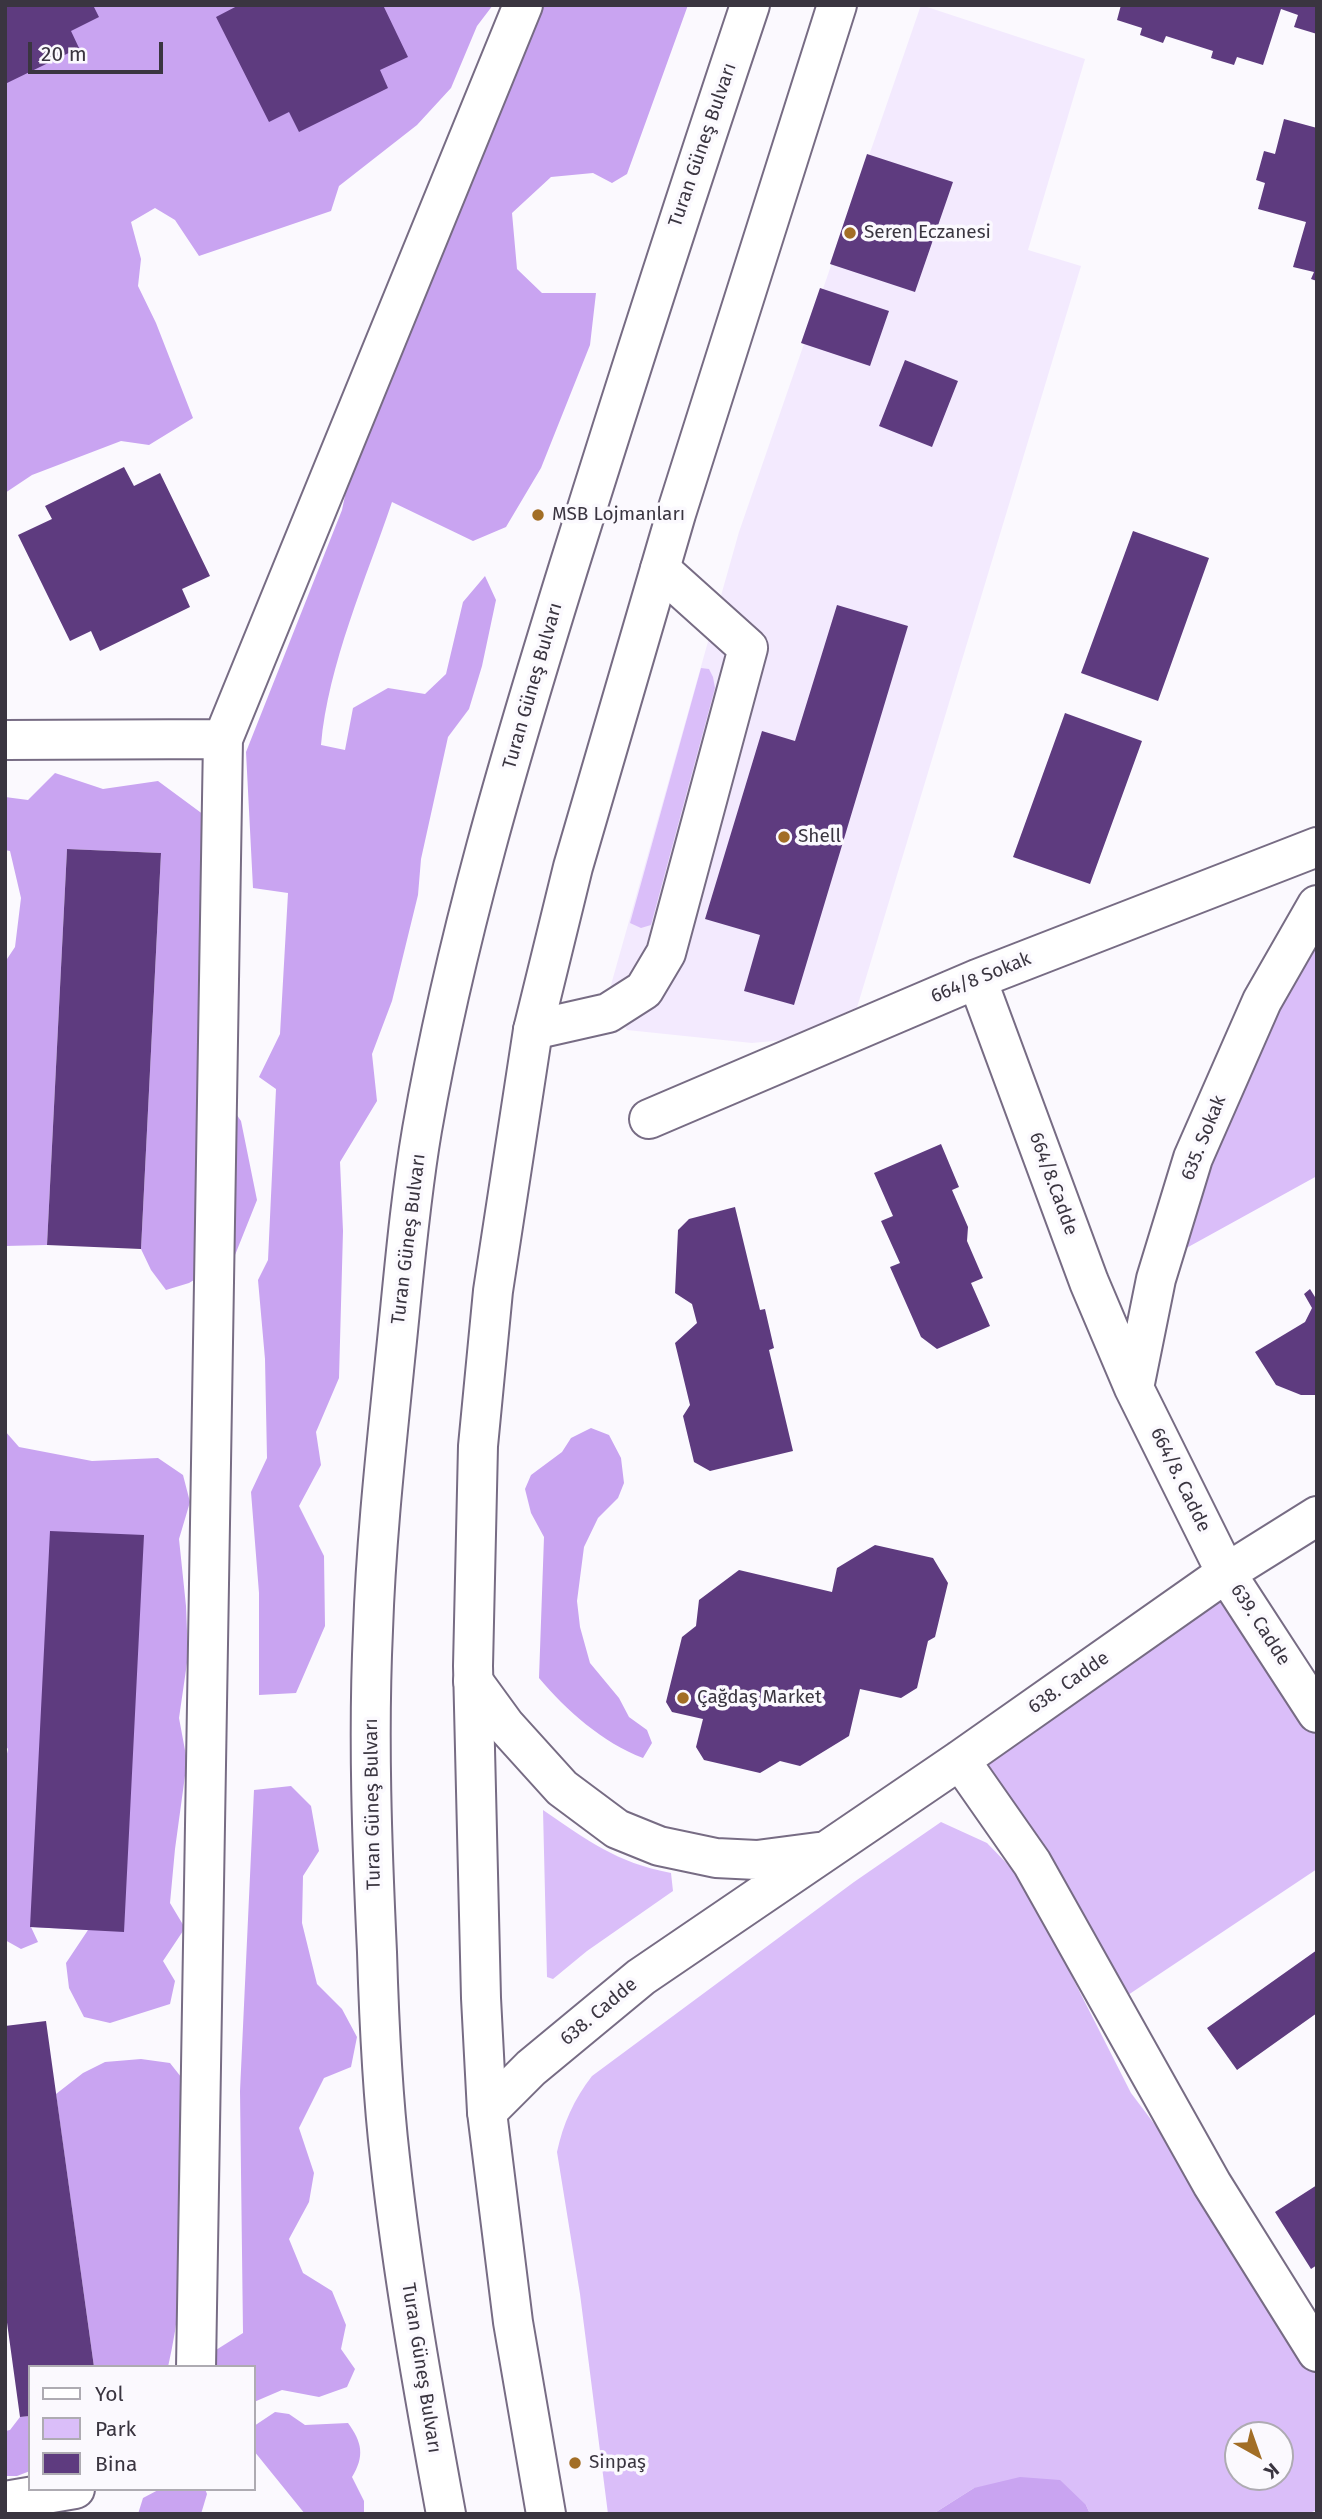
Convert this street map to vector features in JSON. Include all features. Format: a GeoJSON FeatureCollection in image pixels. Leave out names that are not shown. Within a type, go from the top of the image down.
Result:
{"type":"FeatureCollection","features":[{"type":"Feature","properties":{"kind":"street"},"geometry":{"type":"LineString","coordinates":[[196,2365],[223,740],[523,5]]}},
{"type":"Feature","properties":{"kind":"street","name":"Turan Güneş Bulvarı"},"geometry":{"type":"LineString","coordinates":[[446,2514],[414,2340],[389,2154],[379,2020],[371,1820],[372,1631],[387,1435],[421,1134],[447,1005],[527,703],[670,243],[750,5]]}},
{"type":"Feature","properties":{"kind":"street"},"geometry":{"type":"LineString","coordinates":[[547,2514],[513,2322],[487,2112],[481,1998],[473,1681],[478,1446],[493,1291],[533,1030],[573,867],[660,569],[837,5]]}},
{"type":"Feature","properties":{"kind":"street"},"geometry":{"type":"LineString","coordinates":[[533,1030],[608,1013],[644,990],[666,953],[748,648],[660,569]]}},
{"type":"Feature","properties":{"kind":"street"},"geometry":{"type":"LineString","coordinates":[[5,740],[223,740]]}},
{"type":"Feature","properties":{"kind":"street","name":"664/8 Sokak"},"geometry":{"type":"LineString","coordinates":[[649,1119],[978,979],[1317,847]]}},
{"type":"Feature","properties":{"kind":"street","name":"635. Sokak"},"geometry":{"type":"LineString","coordinates":[[1134,1388],[1156,1279],[1193,1158],[1262,1001],[1317,905]]}},
{"type":"Feature","properties":{"kind":"street","name":"664/8.Cadde"},"geometry":{"type":"LineString","coordinates":[[978,979],[1089,1282],[1134,1388]]}},
{"type":"Feature","properties":{"kind":"street","name":"664/8. Cadde"},"geometry":{"type":"LineString","coordinates":[[1134,1388],[1226,1573]]}},
{"type":"Feature","properties":{"kind":"street","name":"638. Cadde"},"geometry":{"type":"LineString","coordinates":[[487,2112],[531,2068],[641,1977],[960,1760],[1226,1573],[1317,1516]]}},
{"type":"Feature","properties":{"kind":"street","name":"639. Cadde"},"geometry":{"type":"LineString","coordinates":[[1226,1573],[1317,1713]]}},
{"type":"Feature","properties":{"kind":"street","name":"638. Cadde"},"geometry":{"type":"LineString","coordinates":[[473,1681],[505,1726],[562,1788],[617,1829],[659,1846],[716,1858],[757,1860],[824,1851]]}},
{"type":"Feature","properties":{"kind":"street"},"geometry":{"type":"LineString","coordinates":[[960,1760],[1032,1863],[1212,2184],[1317,2352]]}},
{"type":"Feature","properties":{"kind":"street"},"geometry":{"type":"LineString","coordinates":[[5,2501],[63,2491]]}},
{"type":"Feature","properties":{"kind":"shaded area"},"geometry":{"type":"Polygon","coordinates":[[[5,5],[493,5],[477,26],[451,88],[417,125],[339,186],[331,211],[199,256],[175,220],[155,208],[131,222],[141,259],[138,286],[156,323],[193,418],[149,445],[121,441],[32,475],[5,493],[5,5]]]}},
{"type":"Feature","properties":{"kind":"shaded area"},"geometry":{"type":"Polygon","coordinates":[[[540,5],[688,5],[627,174],[612,183],[593,173],[551,177],[512,213],[517,269],[542,293],[596,293],[590,345],[541,468],[506,527],[473,541],[392,502],[349,622],[331,684],[321,745],[345,750],[353,708],[388,688],[425,694],[446,674],[463,602],[485,576],[496,600],[482,666],[469,709],[448,737],[421,859],[418,895],[392,1001],[372,1054],[377,1101],[340,1162],[343,1231],[339,1378],[316,1432],[321,1465],[299,1506],[324,1556],[325,1626],[296,1693],[259,1695],[259,1593],[251,1492],[267,1458],[265,1359],[258,1280],[268,1260],[276,1089],[259,1077],[280,1034],[288,893],[253,888],[246,752],[342,510],[353,457],[540,5]]]}},
{"type":"Feature","properties":{"kind":"shaded area"},"geometry":{"type":"Polygon","coordinates":[[[921,5],[1085,59],[1028,250],[1081,266],[849,1034],[752,1043],[627,1030],[607,999],[739,532],[921,5]]]}},
{"type":"Feature","properties":{"kind":"shaded area"},"geometry":{"type":"Polygon","coordinates":[[[55,773],[103,789],[158,781],[242,843],[236,890],[202,1064],[241,1121],[257,1200],[235,1255],[189,1283],[166,1290],[151,1270],[141,1249],[161,853],[67,849],[47,1245],[5,1246],[5,962],[15,947],[21,898],[10,851],[5,850],[5,797],[28,800],[55,773]]]}},
{"type":"Feature","properties":{"kind":"shaded area"},"geometry":{"type":"Polygon","coordinates":[[[591,1428],[609,1435],[621,1458],[624,1483],[618,1498],[598,1518],[584,1547],[577,1601],[580,1627],[590,1663],[619,1698],[629,1717],[647,1730],[652,1743],[643,1758],[600,1735],[561,1702],[539,1678],[544,1537],[531,1513],[525,1489],[531,1475],[562,1452],[571,1438],[591,1428]]]}},
{"type":"Feature","properties":{"kind":"shaded area"},"geometry":{"type":"Polygon","coordinates":[[[5,1431],[19,1447],[92,1461],[158,1458],[183,1475],[190,1502],[179,1539],[188,1656],[179,1718],[187,1761],[170,1903],[185,1928],[163,1961],[175,1981],[170,2004],[110,2023],[84,2017],[69,1988],[66,1963],[88,1930],[31,1927],[38,1942],[21,1949],[5,1940],[5,1763],[8,1749],[5,1745],[5,1431]]]}},
{"type":"Feature","properties":{"kind":"shaded area"},"geometry":{"type":"Polygon","coordinates":[[[291,1786],[311,1806],[319,1851],[303,1876],[302,1923],[317,1984],[342,2009],[357,2037],[351,2067],[324,2078],[299,2128],[314,2173],[309,2202],[289,2239],[303,2273],[332,2291],[346,2325],[341,2349],[355,2369],[347,2387],[319,2397],[282,2390],[256,2401],[256,2365],[210,2365],[208,2355],[243,2333],[240,2091],[254,1790],[291,1786]]]}},
{"type":"Feature","properties":{"kind":"shaded area"},"geometry":{"type":"Polygon","coordinates":[[[141,2059],[170,2063],[185,2082],[183,2261],[168,2365],[94,2365],[56,2094],[83,2073],[105,2062],[141,2059]]]}},
{"type":"Feature","properties":{"kind":"shaded area"},"geometry":{"type":"Polygon","coordinates":[[[275,2412],[289,2414],[305,2425],[348,2423],[359,2443],[359,2462],[352,2477],[364,2501],[364,2514],[305,2514],[256,2453],[256,2425],[275,2412]]]}},
{"type":"Feature","properties":{"kind":"shaded area"},"geometry":{"type":"Polygon","coordinates":[[[28,2416],[28,2472],[17,2476],[5,2476],[5,2431],[10,2430],[20,2417],[28,2416]]]}},
{"type":"Feature","properties":{"kind":"shaded area"},"geometry":{"type":"Polygon","coordinates":[[[1020,2477],[1060,2480],[1086,2505],[1090,2514],[933,2514],[974,2488],[1020,2477]]]}},
{"type":"Feature","properties":{"kind":"shaded area"},"geometry":{"type":"Polygon","coordinates":[[[156,2491],[206,2491],[207,2494],[201,2514],[138,2514],[143,2498],[156,2491]]]}},
{"type":"Feature","properties":{"kind":"green space"},"geometry":{"type":"Polygon","coordinates":[[[701,668],[709,669],[715,688],[651,925],[641,928],[630,923],[701,668]]]}},
{"type":"Feature","properties":{"kind":"green space"},"geometry":{"type":"Polygon","coordinates":[[[1317,905],[1317,1176],[1161,1262],[1317,905]]]}},
{"type":"Feature","properties":{"kind":"green space"},"geometry":{"type":"Polygon","coordinates":[[[1226,1573],[1317,1713],[1317,1869],[1113,2005],[960,1760],[1226,1573]]]}},
{"type":"Feature","properties":{"kind":"green space"},"geometry":{"type":"Polygon","coordinates":[[[543,1810],[589,1841],[618,1856],[671,1873],[673,1891],[587,1951],[553,1979],[547,1977],[543,1810]]]}},
{"type":"Feature","properties":{"kind":"green space"},"geometry":{"type":"Polygon","coordinates":[[[941,1822],[987,1843],[1023,1880],[1131,2093],[1201,2186],[1317,2374],[1317,2510],[1307,2514],[1090,2514],[1086,2505],[974,2488],[933,2514],[608,2514],[580,2294],[557,2152],[566,2122],[592,2076],[854,1882],[941,1822]]]}},
{"type":"Feature","properties":{"kind":"building"},"geometry":{"type":"Polygon","coordinates":[[[5,5],[93,5],[99,17],[71,31],[79,48],[5,84],[5,5]]]}},
{"type":"Feature","properties":{"kind":"building"},"geometry":{"type":"Polygon","coordinates":[[[239,5],[383,5],[408,57],[380,70],[388,88],[299,132],[289,112],[269,122],[216,17],[239,5]]]}},
{"type":"Feature","properties":{"kind":"building"},"geometry":{"type":"Polygon","coordinates":[[[1121,5],[1317,5],[1317,34],[1294,27],[1298,15],[1281,9],[1263,65],[1237,57],[1234,65],[1211,58],[1213,51],[1166,36],[1163,43],[1140,35],[1142,28],[1117,20],[1121,5]]]}},
{"type":"Feature","properties":{"kind":"building"},"geometry":{"type":"Polygon","coordinates":[[[1284,119],[1317,128],[1317,281],[1311,279],[1314,272],[1293,267],[1306,222],[1258,209],[1265,183],[1256,180],[1264,151],[1275,154],[1284,119]]]}},
{"type":"Feature","properties":{"kind":"building"},"geometry":{"type":"Polygon","coordinates":[[[867,154],[953,182],[915,292],[830,264],[867,154]]]}},
{"type":"Feature","properties":{"kind":"building"},"geometry":{"type":"Polygon","coordinates":[[[820,288],[889,311],[870,366],[801,343],[820,288]]]}},
{"type":"Feature","properties":{"kind":"building"},"geometry":{"type":"Polygon","coordinates":[[[905,360],[958,381],[932,447],[879,426],[905,360]]]}},
{"type":"Feature","properties":{"kind":"building"},"geometry":{"type":"Polygon","coordinates":[[[124,467],[134,486],[160,473],[210,576],[182,589],[190,607],[100,651],[91,631],[70,641],[18,535],[52,519],[45,506],[124,467]]]}},
{"type":"Feature","properties":{"kind":"building"},"geometry":{"type":"Polygon","coordinates":[[[1133,531],[1209,558],[1158,701],[1081,673],[1133,531]]]}},
{"type":"Feature","properties":{"kind":"building"},"geometry":{"type":"Polygon","coordinates":[[[837,605],[908,626],[794,1005],[744,991],[760,935],[705,919],[762,731],[795,741],[837,605]]]}},
{"type":"Feature","properties":{"kind":"building"},"geometry":{"type":"Polygon","coordinates":[[[1065,713],[1142,741],[1090,884],[1013,857],[1065,713]]]}},
{"type":"Feature","properties":{"kind":"building"},"geometry":{"type":"Polygon","coordinates":[[[67,849],[161,853],[141,1249],[47,1245],[67,849]]]}},
{"type":"Feature","properties":{"kind":"building"},"geometry":{"type":"Polygon","coordinates":[[[941,1144],[959,1187],[952,1190],[968,1227],[967,1241],[983,1278],[971,1283],[990,1326],[937,1349],[921,1337],[890,1267],[900,1263],[881,1221],[893,1216],[874,1173],[941,1144]]]}},
{"type":"Feature","properties":{"kind":"building"},"geometry":{"type":"Polygon","coordinates":[[[735,1207],[760,1310],[765,1309],[774,1348],[769,1350],[793,1451],[710,1471],[694,1462],[683,1416],[690,1405],[675,1343],[697,1323],[692,1304],[675,1293],[678,1230],[689,1219],[735,1207]]]}},
{"type":"Feature","properties":{"kind":"building"},"geometry":{"type":"Polygon","coordinates":[[[1310,1289],[1315,1297],[1317,1296],[1317,1395],[1301,1395],[1276,1385],[1255,1352],[1305,1322],[1312,1308],[1304,1294],[1310,1289]]]}},
{"type":"Feature","properties":{"kind":"building"},"geometry":{"type":"Polygon","coordinates":[[[50,1531],[144,1535],[124,1932],[30,1927],[50,1531]]]}},
{"type":"Feature","properties":{"kind":"building"},"geometry":{"type":"Polygon","coordinates":[[[875,1545],[933,1558],[948,1583],[935,1637],[928,1641],[917,1688],[901,1698],[860,1689],[849,1736],[800,1766],[780,1761],[760,1773],[704,1760],[696,1747],[703,1719],[672,1712],[666,1702],[682,1637],[696,1626],[699,1600],[739,1570],[832,1592],[837,1568],[875,1545]]]}},
{"type":"Feature","properties":{"kind":"building"},"geometry":{"type":"Polygon","coordinates":[[[1317,1950],[1317,2013],[1237,2070],[1207,2028],[1317,1950]]]}},
{"type":"Feature","properties":{"kind":"building"},"geometry":{"type":"Polygon","coordinates":[[[46,2021],[94,2365],[28,2365],[28,2416],[20,2417],[5,2308],[5,2026],[46,2021]]]}},
{"type":"Feature","properties":{"kind":"building"},"geometry":{"type":"Polygon","coordinates":[[[1317,2185],[1317,2265],[1311,2269],[1275,2212],[1317,2185]]]}},
{"type":"Feature","properties":{"kind":"place","name":"Seren Eczanesi"},"geometry":{"type":"Point","coordinates":[850,233]}},
{"type":"Feature","properties":{"kind":"place","name":"MSB Lojmanları"},"geometry":{"type":"Point","coordinates":[538,515]}},
{"type":"Feature","properties":{"kind":"place","name":"Shell"},"geometry":{"type":"Point","coordinates":[784,837]}},
{"type":"Feature","properties":{"kind":"place","name":"Çağdaş Market"},"geometry":{"type":"Point","coordinates":[683,1698]}},
{"type":"Feature","properties":{"kind":"place","name":"Sinpaş"},"geometry":{"type":"Point","coordinates":[575,2463]}}]}
